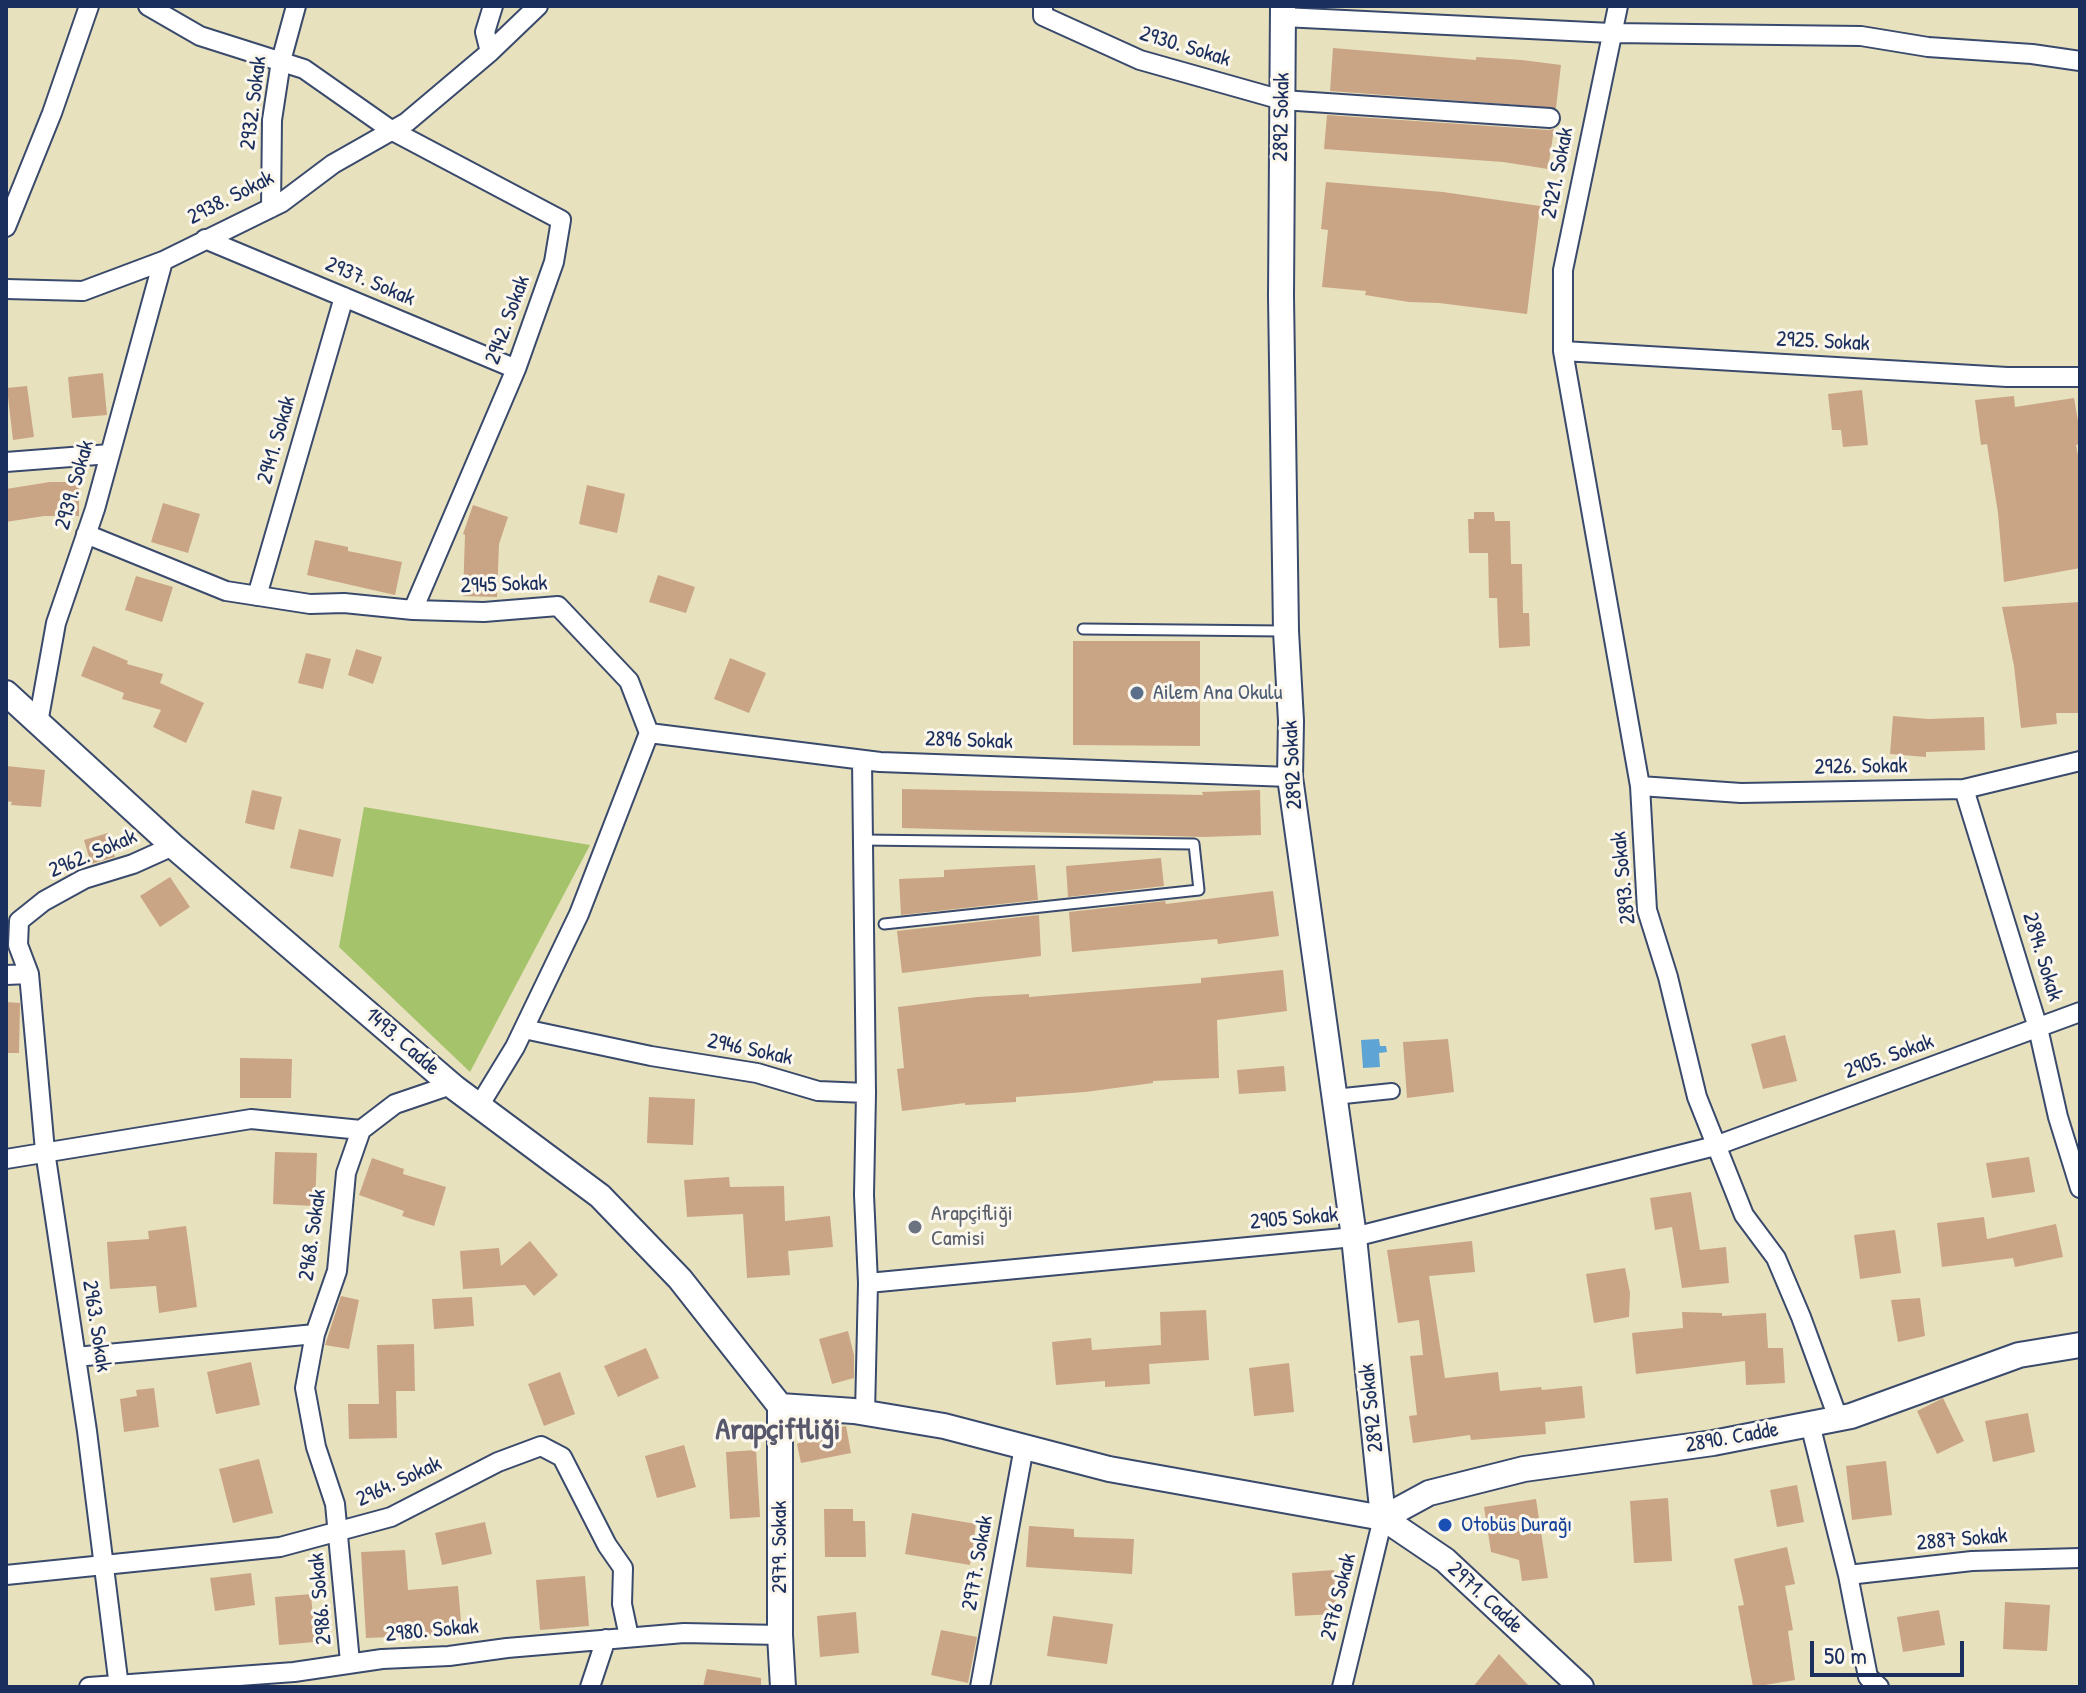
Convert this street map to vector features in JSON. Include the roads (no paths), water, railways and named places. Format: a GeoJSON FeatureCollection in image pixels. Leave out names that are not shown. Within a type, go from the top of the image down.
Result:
{"type":"FeatureCollection","features":[{"type":"Feature","properties":{"kind":"street"},"geometry":{"type":"LineString","coordinates":[[6,227],[52,113],[89,6]]}},
{"type":"Feature","properties":{"kind":"street"},"geometry":{"type":"LineString","coordinates":[[148,6],[200,36],[304,69],[391,130]]}},
{"type":"Feature","properties":{"kind":"street","name":"2932. Sokak"},"geometry":{"type":"LineString","coordinates":[[271,208],[272,120],[281,61],[296,6]]}},
{"type":"Feature","properties":{"kind":"street"},"geometry":{"type":"LineString","coordinates":[[493,6],[485,32],[490,52],[538,6]]}},
{"type":"Feature","properties":{"kind":"street","name":"2930. Sokak"},"geometry":{"type":"LineString","coordinates":[[1043,6],[1043,16],[1140,60],[1282,100]]}},
{"type":"Feature","properties":{"kind":"street","name":"2921. Sokak"},"geometry":{"type":"LineString","coordinates":[[1563,351],[1563,270],[1618,6]]}},
{"type":"Feature","properties":{"kind":"street"},"geometry":{"type":"LineString","coordinates":[[1283,11],[1611,33],[1861,36],[1928,47],[2032,54],[2080,61]]}},
{"type":"Feature","properties":{"kind":"street","name":"2892 Sokak"},"geometry":{"type":"LineString","coordinates":[[1283,11],[1281,296],[1290,777],[1354,1237],[1383,1518]]}},
{"type":"Feature","properties":{"kind":"street","name":"2938. Sokak"},"geometry":{"type":"LineString","coordinates":[[6,289],[83,291],[163,261],[271,208],[333,164],[407,122],[490,52]]}},
{"type":"Feature","properties":{"kind":"street"},"geometry":{"type":"LineString","coordinates":[[1282,100],[1550,118]]}},
{"type":"Feature","properties":{"kind":"street","name":"2942. Sokak"},"geometry":{"type":"LineString","coordinates":[[391,130],[561,220],[554,262],[516,369],[413,610]]}},
{"type":"Feature","properties":{"kind":"street","name":"2937. Sokak"},"geometry":{"type":"LineString","coordinates":[[205,239],[516,369]]}},
{"type":"Feature","properties":{"kind":"street","name":"2939. Sokak"},"geometry":{"type":"LineString","coordinates":[[38,723],[56,623],[110,454],[163,261]]}},
{"type":"Feature","properties":{"kind":"street","name":"2941. Sokak"},"geometry":{"type":"LineString","coordinates":[[257,596],[344,297]]}},
{"type":"Feature","properties":{"kind":"street","name":"2925. Sokak"},"geometry":{"type":"LineString","coordinates":[[1563,351],[2007,377],[2080,377]]}},
{"type":"Feature","properties":{"kind":"street","name":"2893. Sokak"},"geometry":{"type":"LineString","coordinates":[[1563,351],[1640,786],[1647,910],[1668,977],[1697,1097],[1715,1146],[1744,1215],[1776,1258],[1838,1418]]}},
{"type":"Feature","properties":{"kind":"street"},"geometry":{"type":"LineString","coordinates":[[6,462],[110,454]]}},
{"type":"Feature","properties":{"kind":"street","name":"2945 Sokak"},"geometry":{"type":"LineString","coordinates":[[86,534],[226,591],[257,596],[310,604],[344,603],[413,610],[484,612],[558,606],[629,681],[649,733]]}},
{"type":"Feature","properties":{"kind":"street","name":"1493. Cadde"},"geometry":{"type":"LineString","coordinates":[[6,693],[173,846],[451,1085],[600,1196],[680,1279],[780,1406]]}},
{"type":"Feature","properties":{"kind":"street"},"geometry":{"type":"LineString","coordinates":[[479,1106],[524,1029],[579,914],[649,733]]}},
{"type":"Feature","properties":{"kind":"street","name":"2896 Sokak"},"geometry":{"type":"LineString","coordinates":[[649,733],[862,760],[1290,777]]}},
{"type":"Feature","properties":{"kind":"street"},"geometry":{"type":"LineString","coordinates":[[862,760],[866,1093],[864,1195],[868,1283],[865,1413]]}},
{"type":"Feature","properties":{"kind":"street","name":"2926. Sokak"},"geometry":{"type":"LineString","coordinates":[[1640,786],[1741,793],[1964,789],[2080,761]]}},
{"type":"Feature","properties":{"kind":"street","name":"2894. Sokak"},"geometry":{"type":"LineString","coordinates":[[1964,789],[2038,1028],[2058,1117],[2080,1188]]}},
{"type":"Feature","properties":{"kind":"street","name":"2962. Sokak"},"geometry":{"type":"LineString","coordinates":[[29,974],[18,945],[19,921],[44,901],[84,879],[133,864],[173,846]]}},
{"type":"Feature","properties":{"kind":"street"},"geometry":{"type":"LineString","coordinates":[[6,975],[29,974]]}},
{"type":"Feature","properties":{"kind":"street","name":"2963. Sokak"},"geometry":{"type":"LineString","coordinates":[[29,974],[45,1151],[76,1357],[119,1686]]}},
{"type":"Feature","properties":{"kind":"street","name":"2905. Sokak"},"geometry":{"type":"LineString","coordinates":[[1715,1146],[2080,1012]]}},
{"type":"Feature","properties":{"kind":"street","name":"2946 Sokak"},"geometry":{"type":"LineString","coordinates":[[524,1029],[651,1056],[757,1073],[818,1091],[866,1093]]}},
{"type":"Feature","properties":{"kind":"street"},"geometry":{"type":"LineString","coordinates":[[6,1159],[251,1119],[361,1130],[395,1104],[451,1085]]}},
{"type":"Feature","properties":{"kind":"street"},"geometry":{"type":"LineString","coordinates":[[1334,1097],[1392,1091]]}},
{"type":"Feature","properties":{"kind":"street","name":"2968. Sokak"},"geometry":{"type":"LineString","coordinates":[[316,1447],[305,1388],[315,1334],[337,1271],[346,1173],[361,1130]]}},
{"type":"Feature","properties":{"kind":"street","name":"2905 Sokak"},"geometry":{"type":"LineString","coordinates":[[868,1283],[1354,1237],[1715,1146]]}},
{"type":"Feature","properties":{"kind":"street"},"geometry":{"type":"LineString","coordinates":[[76,1357],[315,1334]]}},
{"type":"Feature","properties":{"kind":"street","name":"2890. Cadde"},"geometry":{"type":"LineString","coordinates":[[1383,1518],[1429,1493],[1524,1469],[1713,1443],[1838,1418],[2019,1355],[2080,1345]]}},
{"type":"Feature","properties":{"kind":"street"},"geometry":{"type":"LineString","coordinates":[[780,1406],[865,1413],[944,1426],[1109,1469],[1383,1518]]}},
{"type":"Feature","properties":{"kind":"street","name":"2979. Sokak"},"geometry":{"type":"LineString","coordinates":[[780,1406],[780,1635],[783,1687]]}},
{"type":"Feature","properties":{"kind":"street"},"geometry":{"type":"LineString","coordinates":[[1810,1424],[1848,1575],[1868,1677],[1879,1687]]}},
{"type":"Feature","properties":{"kind":"street","name":"2964. Sokak"},"geometry":{"type":"LineString","coordinates":[[6,1575],[280,1547],[391,1517],[498,1462],[541,1446],[562,1457],[607,1545],[623,1568],[622,1604],[629,1637]]}},
{"type":"Feature","properties":{"kind":"street","name":"2986. Sokak"},"geometry":{"type":"LineString","coordinates":[[316,1447],[335,1504],[350,1662]]}},
{"type":"Feature","properties":{"kind":"street","name":"2977. Sokak"},"geometry":{"type":"LineString","coordinates":[[980,1687],[1024,1447]]}},
{"type":"Feature","properties":{"kind":"street","name":"2976 Sokak"},"geometry":{"type":"LineString","coordinates":[[1342,1687],[1383,1518]]}},
{"type":"Feature","properties":{"kind":"street","name":"2971. Cadde"},"geometry":{"type":"LineString","coordinates":[[1383,1518],[1445,1560],[1581,1687]]}},
{"type":"Feature","properties":{"kind":"street","name":"2887 Sokak"},"geometry":{"type":"LineString","coordinates":[[1848,1575],[1972,1561],[2080,1558]]}},
{"type":"Feature","properties":{"kind":"street","name":"2980. Sokak"},"geometry":{"type":"LineString","coordinates":[[89,1687],[290,1680],[350,1662],[449,1656],[629,1637],[684,1633],[780,1635]]}},
{"type":"Feature","properties":{"kind":"street"},"geometry":{"type":"LineString","coordinates":[[590,1687],[606,1639]]}},
{"type":"Feature","properties":{"kind":"lane"},"geometry":{"type":"LineString","coordinates":[[1083,629],[1286,631]]}},
{"type":"Feature","properties":{"kind":"lane"},"geometry":{"type":"LineString","coordinates":[[863,840],[1194,844],[1199,890],[884,924]]}},
{"type":"Feature","properties":{"kind":"water"},"geometry":{"type":"Polygon","coordinates":[[[1379,1039],[1380,1046],[1386,1046],[1387,1052],[1379,1053],[1380,1067],[1363,1068],[1361,1040],[1379,1039]]]}},
{"type":"Feature","properties":{"kind":"place","name":"Ailem Ana Okulu"},"geometry":{"type":"Point","coordinates":[1137,693]}},
{"type":"Feature","properties":{"kind":"place","name":"Arapçifliği Camisi"},"geometry":{"type":"Point","coordinates":[915,1227]}},
{"type":"Feature","properties":{"kind":"place","name":"Otobüs Durağı"},"geometry":{"type":"Point","coordinates":[1445,1525]}},
{"type":"Feature","properties":{"kind":"district","name":"Arapçiftliği"},"geometry":{"type":"Point","coordinates":[778,1431]}}]}
